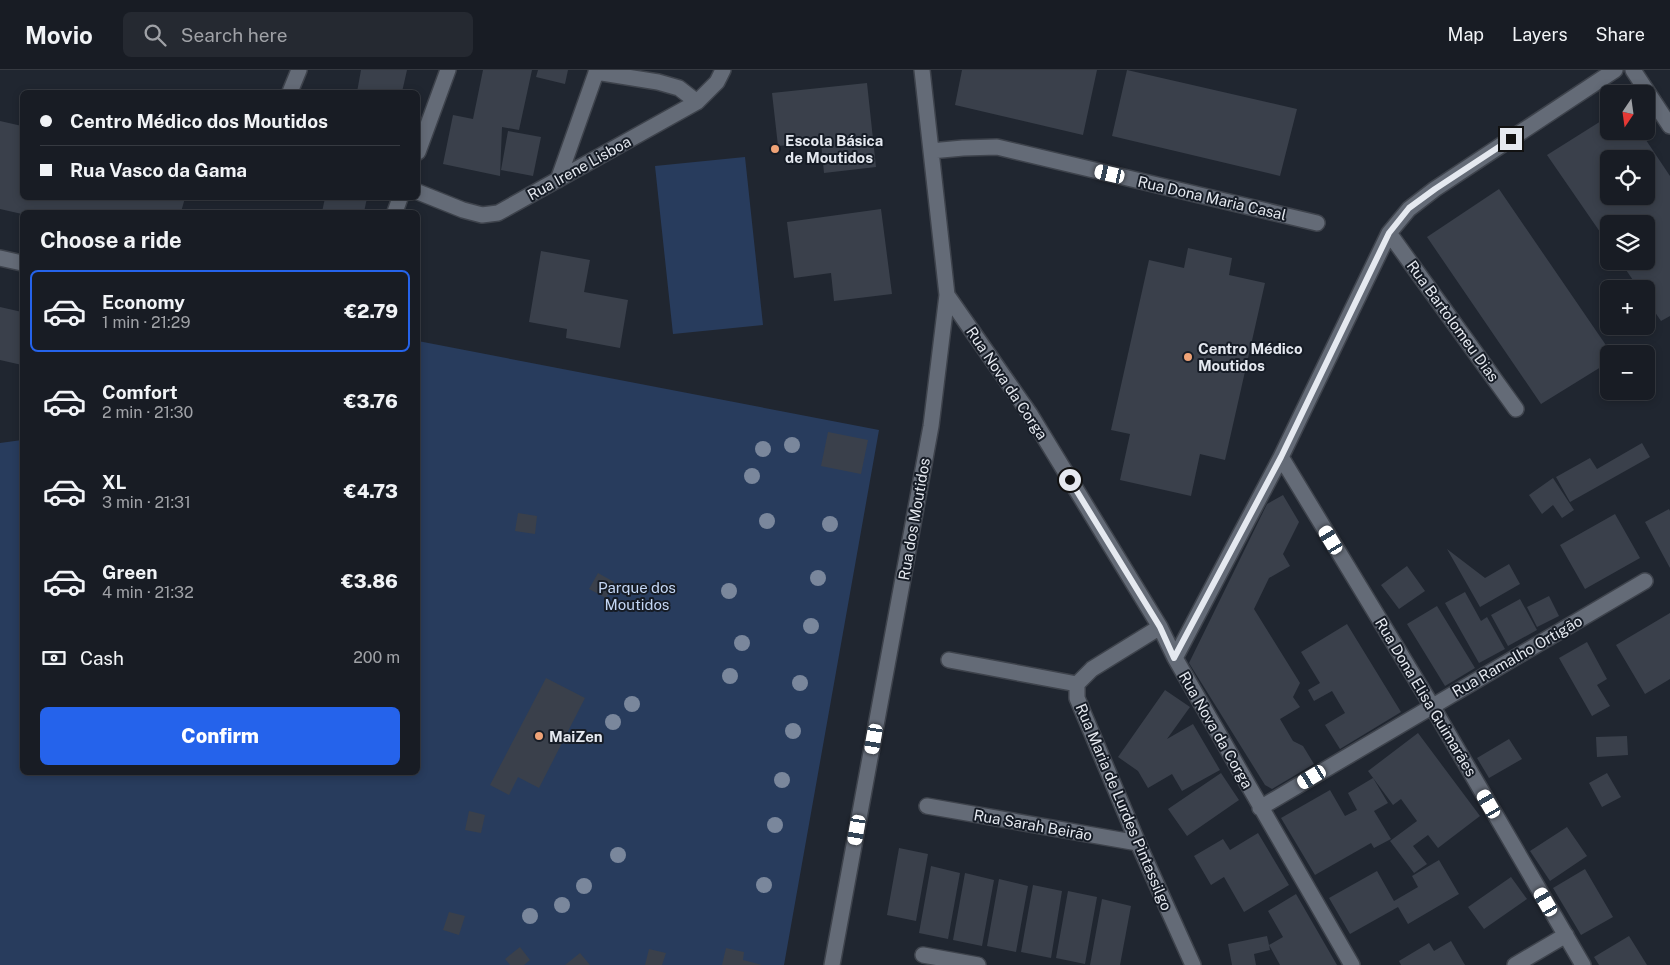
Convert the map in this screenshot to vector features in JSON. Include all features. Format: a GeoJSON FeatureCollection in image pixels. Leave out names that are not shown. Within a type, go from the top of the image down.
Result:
{"type":"FeatureCollection","features":[{"type":"Feature","properties":{"kind":"street"},"geometry":{"type":"LineString","coordinates":[[291,90],[299,70]]}},
{"type":"Feature","properties":{"kind":"street"},"geometry":{"type":"LineString","coordinates":[[420,147],[448,70]]}},
{"type":"Feature","properties":{"kind":"street","name":"Rua Irene Lisboa"},"geometry":{"type":"LineString","coordinates":[[420,193],[463,210],[482,215],[498,213],[698,102],[717,82],[723,70]]}},
{"type":"Feature","properties":{"kind":"street","name":"Rua dos Moutidos"},"geometry":{"type":"LineString","coordinates":[[832,965],[931,426],[947,295],[922,70]]}},
{"type":"Feature","properties":{"kind":"street"},"geometry":{"type":"LineString","coordinates":[[1174,658],[1281,457],[1389,233],[1409,208],[1435,189],[1615,70]]}},
{"type":"Feature","properties":{"kind":"street"},"geometry":{"type":"LineString","coordinates":[[1633,70],[1670,126]]}},
{"type":"Feature","properties":{"kind":"street"},"geometry":{"type":"LineString","coordinates":[[558,180],[596,71],[679,88],[698,102]]}},
{"type":"Feature","properties":{"kind":"street","name":"Rua Dona Maria Casal"},"geometry":{"type":"LineString","coordinates":[[931,151],[997,147],[1317,223]]}},
{"type":"Feature","properties":{"kind":"street","name":"Rua Bartolomeu Dias"},"geometry":{"type":"LineString","coordinates":[[1389,233],[1516,409]]}},
{"type":"Feature","properties":{"kind":"street"},"geometry":{"type":"LineString","coordinates":[[0,258],[20,262]]}},
{"type":"Feature","properties":{"kind":"street","name":"Rua Nova da Corga"},"geometry":{"type":"LineString","coordinates":[[947,295],[1030,414],[1160,627],[1174,658],[1352,965]]}},
{"type":"Feature","properties":{"kind":"street","name":"Rua Dona Elisa Guimarães"},"geometry":{"type":"LineString","coordinates":[[1281,457],[1432,706],[1583,965]]}},
{"type":"Feature","properties":{"kind":"street","name":"Rua Ramalho Ortigão"},"geometry":{"type":"LineString","coordinates":[[1260,808],[1645,581]]}},
{"type":"Feature","properties":{"kind":"street","name":"Rua Maria de Lurdes Pintassilgo"},"geometry":{"type":"LineString","coordinates":[[1160,627],[1092,669],[1076,684],[1077,698],[1138,843],[1193,965]]}},
{"type":"Feature","properties":{"kind":"street"},"geometry":{"type":"LineString","coordinates":[[949,660],[1076,684]]}},
{"type":"Feature","properties":{"kind":"street","name":"Rua Sarah Beirão"},"geometry":{"type":"LineString","coordinates":[[927,806],[1138,843]]}},
{"type":"Feature","properties":{"kind":"street"},"geometry":{"type":"LineString","coordinates":[[1515,965],[1566,935]]}},
{"type":"Feature","properties":{"kind":"street"},"geometry":{"type":"LineString","coordinates":[[923,955],[978,965]]}},
{"type":"Feature","properties":{"kind":"green space"},"geometry":{"type":"Polygon","coordinates":[[[745,157],[763,325],[673,334],[655,166],[745,157]]]}},
{"type":"Feature","properties":{"kind":"green space","name":"Parque dos Moutidos"},"geometry":{"type":"Polygon","coordinates":[[[420,341],[879,430],[784,965],[0,965],[0,443],[20,440],[20,775],[420,775],[420,341]]]}},
{"type":"Feature","properties":{"kind":"building"},"geometry":{"type":"Polygon","coordinates":[[[361,70],[407,70],[402,90],[357,90],[361,70]]]}},
{"type":"Feature","properties":{"kind":"building"},"geometry":{"type":"Polygon","coordinates":[[[483,70],[532,70],[519,130],[502,127],[500,176],[443,164],[453,115],[473,119],[483,70]]]}},
{"type":"Feature","properties":{"kind":"building"},"geometry":{"type":"Polygon","coordinates":[[[538,70],[568,70],[565,84],[536,77],[538,70]]]}},
{"type":"Feature","properties":{"kind":"building"},"geometry":{"type":"Polygon","coordinates":[[[962,70],[1097,70],[1083,135],[955,105],[962,70]]]}},
{"type":"Feature","properties":{"kind":"building"},"geometry":{"type":"Polygon","coordinates":[[[1127,70],[1297,109],[1280,176],[1112,136],[1127,70]]]}},
{"type":"Feature","properties":{"kind":"building"},"geometry":{"type":"Polygon","coordinates":[[[867,83],[876,167],[824,173],[821,142],[778,146],[772,93],[867,83]]]}},
{"type":"Feature","properties":{"kind":"building"},"geometry":{"type":"Polygon","coordinates":[[[0,121],[20,126],[20,200],[184,200],[182,210],[20,210],[20,214],[0,209],[0,121]]]}},
{"type":"Feature","properties":{"kind":"building"},"geometry":{"type":"Polygon","coordinates":[[[1600,122],[1600,140],[1646,140],[1653,150],[1600,150],[1600,205],[1655,205],[1655,154],[1670,176],[1670,316],[1661,321],[1655,312],[1655,280],[1633,280],[1626,270],[1655,270],[1655,215],[1600,215],[1600,232],[1547,155],[1600,122]]]}},
{"type":"Feature","properties":{"kind":"building"},"geometry":{"type":"Polygon","coordinates":[[[508,131],[541,137],[533,176],[501,170],[508,131]]]}},
{"type":"Feature","properties":{"kind":"building"},"geometry":{"type":"Polygon","coordinates":[[[1499,189],[1606,345],[1600,345],[1600,368],[1541,404],[1427,237],[1499,189]]]}},
{"type":"Feature","properties":{"kind":"building"},"geometry":{"type":"Polygon","coordinates":[[[325,200],[367,200],[364,210],[322,210],[325,200]]]}},
{"type":"Feature","properties":{"kind":"building"},"geometry":{"type":"Polygon","coordinates":[[[881,209],[892,294],[834,301],[831,273],[794,278],[787,222],[881,209]]]}},
{"type":"Feature","properties":{"kind":"building","name":"Centro Médico Moutidos"},"geometry":{"type":"Polygon","coordinates":[[[1188,248],[1232,258],[1229,275],[1265,283],[1225,460],[1200,454],[1191,496],[1120,480],[1130,434],[1111,430],[1149,260],[1184,268],[1188,248]]]}},
{"type":"Feature","properties":{"kind":"building"},"geometry":{"type":"Polygon","coordinates":[[[541,251],[590,260],[584,292],[628,300],[620,348],[566,338],[567,329],[529,322],[541,251]]]}},
{"type":"Feature","properties":{"kind":"building"},"geometry":{"type":"Polygon","coordinates":[[[0,307],[20,312],[20,365],[0,360],[0,307]]]}},
{"type":"Feature","properties":{"kind":"building"},"geometry":{"type":"Polygon","coordinates":[[[828,432],[868,440],[861,474],[821,466],[828,432]]]}},
{"type":"Feature","properties":{"kind":"building"},"geometry":{"type":"Polygon","coordinates":[[[1642,443],[1650,457],[1570,502],[1556,477],[1590,458],[1597,469],[1642,443]]]}},
{"type":"Feature","properties":{"kind":"building"},"geometry":{"type":"Polygon","coordinates":[[[1553,478],[1574,510],[1562,518],[1553,505],[1542,514],[1529,495],[1553,478]]]}},
{"type":"Feature","properties":{"kind":"building"},"geometry":{"type":"Polygon","coordinates":[[[1283,495],[1299,522],[1283,554],[1290,566],[1269,578],[1254,609],[1300,683],[1293,697],[1300,707],[1280,719],[1293,741],[1303,746],[1314,764],[1272,789],[1265,785],[1189,663],[1267,504],[1283,495]]]}},
{"type":"Feature","properties":{"kind":"building"},"geometry":{"type":"Polygon","coordinates":[[[1669,509],[1670,511],[1670,568],[1645,522],[1669,509]]]}},
{"type":"Feature","properties":{"kind":"building"},"geometry":{"type":"Polygon","coordinates":[[[518,513],[537,516],[535,534],[515,531],[518,513]]]}},
{"type":"Feature","properties":{"kind":"building"},"geometry":{"type":"Polygon","coordinates":[[[1615,514],[1640,558],[1585,589],[1560,545],[1615,514]]]}},
{"type":"Feature","properties":{"kind":"building"},"geometry":{"type":"Polygon","coordinates":[[[1447,549],[1485,578],[1509,564],[1520,584],[1480,607],[1447,549]]]}},
{"type":"Feature","properties":{"kind":"building"},"geometry":{"type":"Polygon","coordinates":[[[1407,566],[1425,591],[1399,609],[1381,585],[1407,566]]]}},
{"type":"Feature","properties":{"kind":"building"},"geometry":{"type":"Polygon","coordinates":[[[598,573],[614,582],[606,598],[589,589],[598,573]]]}},
{"type":"Feature","properties":{"kind":"building"},"geometry":{"type":"Polygon","coordinates":[[[1465,592],[1481,621],[1487,617],[1505,649],[1479,663],[1445,603],[1465,592]]]}},
{"type":"Feature","properties":{"kind":"building"},"geometry":{"type":"Polygon","coordinates":[[[1549,596],[1559,616],[1537,627],[1527,607],[1549,596]]]}},
{"type":"Feature","properties":{"kind":"building"},"geometry":{"type":"Polygon","coordinates":[[[1520,599],[1537,630],[1508,646],[1491,615],[1520,599]]]}},
{"type":"Feature","properties":{"kind":"building"},"geometry":{"type":"Polygon","coordinates":[[[1437,606],[1475,668],[1445,686],[1407,624],[1437,606]]]}},
{"type":"Feature","properties":{"kind":"building"},"geometry":{"type":"Polygon","coordinates":[[[1670,613],[1670,679],[1645,694],[1616,645],[1670,613]]]}},
{"type":"Feature","properties":{"kind":"building"},"geometry":{"type":"Polygon","coordinates":[[[1347,624],[1401,712],[1340,749],[1325,725],[1345,713],[1332,691],[1314,701],[1308,690],[1320,683],[1301,652],[1347,624]]]}},
{"type":"Feature","properties":{"kind":"building"},"geometry":{"type":"Polygon","coordinates":[[[1587,642],[1607,679],[1597,685],[1610,706],[1592,716],[1559,658],[1587,642]]]}},
{"type":"Feature","properties":{"kind":"building"},"geometry":{"type":"Polygon","coordinates":[[[546,678],[585,698],[539,788],[518,777],[509,795],[490,785],[546,678]]]}},
{"type":"Feature","properties":{"kind":"building"},"geometry":{"type":"Polygon","coordinates":[[[1165,690],[1190,707],[1167,739],[1193,724],[1220,770],[1182,791],[1172,774],[1148,788],[1138,771],[1118,757],[1165,690]]]}},
{"type":"Feature","properties":{"kind":"building"},"geometry":{"type":"Polygon","coordinates":[[[1418,733],[1480,816],[1438,848],[1428,835],[1413,846],[1427,864],[1414,873],[1390,841],[1417,821],[1401,799],[1393,805],[1368,771],[1418,733]]]}},
{"type":"Feature","properties":{"kind":"building"},"geometry":{"type":"Polygon","coordinates":[[[1627,736],[1628,755],[1597,757],[1596,737],[1627,736]]]}},
{"type":"Feature","properties":{"kind":"building"},"geometry":{"type":"Polygon","coordinates":[[[1509,739],[1522,759],[1489,778],[1477,758],[1509,739]]]}},
{"type":"Feature","properties":{"kind":"building"},"geometry":{"type":"Polygon","coordinates":[[[1221,773],[1239,800],[1187,836],[1168,809],[1221,773]]]}},
{"type":"Feature","properties":{"kind":"building"},"geometry":{"type":"Polygon","coordinates":[[[1607,773],[1621,797],[1602,807],[1589,783],[1607,773]]]}},
{"type":"Feature","properties":{"kind":"building"},"geometry":{"type":"Polygon","coordinates":[[[1373,778],[1388,803],[1374,811],[1391,839],[1374,848],[1371,843],[1315,875],[1281,818],[1330,790],[1345,816],[1357,810],[1348,793],[1373,778]]]}},
{"type":"Feature","properties":{"kind":"building"},"geometry":{"type":"Polygon","coordinates":[[[469,811],[485,815],[481,833],[465,830],[469,811]]]}},
{"type":"Feature","properties":{"kind":"building"},"geometry":{"type":"Polygon","coordinates":[[[1567,827],[1587,856],[1550,881],[1530,851],[1567,827]]]}},
{"type":"Feature","properties":{"kind":"building"},"geometry":{"type":"Polygon","coordinates":[[[1258,833],[1289,885],[1244,912],[1224,877],[1211,885],[1194,856],[1223,839],[1230,850],[1258,833]]]}},
{"type":"Feature","properties":{"kind":"building"},"geometry":{"type":"Polygon","coordinates":[[[899,848],[928,854],[916,921],[887,915],[899,848]]]}},
{"type":"Feature","properties":{"kind":"building"},"geometry":{"type":"Polygon","coordinates":[[[1439,860],[1459,894],[1408,924],[1398,907],[1350,934],[1329,898],[1377,871],[1394,901],[1418,887],[1412,876],[1439,860]]]}},
{"type":"Feature","properties":{"kind":"building"},"geometry":{"type":"Polygon","coordinates":[[[931,866],[960,873],[948,939],[919,933],[931,866]]]}},
{"type":"Feature","properties":{"kind":"building"},"geometry":{"type":"Polygon","coordinates":[[[1585,869],[1613,917],[1581,935],[1553,888],[1585,869]]]}},
{"type":"Feature","properties":{"kind":"building"},"geometry":{"type":"Polygon","coordinates":[[[965,873],[994,880],[982,946],[953,940],[965,873]]]}},
{"type":"Feature","properties":{"kind":"building"},"geometry":{"type":"Polygon","coordinates":[[[1511,877],[1527,899],[1484,929],[1468,907],[1511,877]]]}},
{"type":"Feature","properties":{"kind":"building"},"geometry":{"type":"Polygon","coordinates":[[[999,879],[1028,886],[1016,952],[987,946],[999,879]]]}},
{"type":"Feature","properties":{"kind":"building"},"geometry":{"type":"Polygon","coordinates":[[[1033,885],[1062,891],[1051,958],[1021,952],[1033,885]]]}},
{"type":"Feature","properties":{"kind":"building"},"geometry":{"type":"Polygon","coordinates":[[[1068,891],[1097,897],[1085,964],[1056,958],[1068,891]]]}},
{"type":"Feature","properties":{"kind":"building"},"geometry":{"type":"Polygon","coordinates":[[[1296,894],[1337,965],[1280,965],[1269,945],[1283,937],[1268,911],[1296,894]]]}},
{"type":"Feature","properties":{"kind":"building"},"geometry":{"type":"Polygon","coordinates":[[[1102,899],[1131,906],[1120,965],[1090,965],[1102,899]]]}},
{"type":"Feature","properties":{"kind":"building"},"geometry":{"type":"Polygon","coordinates":[[[449,912],[465,916],[459,935],[443,930],[449,912]]]}},
{"type":"Feature","properties":{"kind":"building"},"geometry":{"type":"Polygon","coordinates":[[[1267,936],[1270,950],[1254,954],[1256,965],[1232,965],[1228,944],[1267,936]]]}},
{"type":"Feature","properties":{"kind":"building"},"geometry":{"type":"Polygon","coordinates":[[[1629,936],[1647,965],[1599,965],[1594,957],[1629,936]]]}},
{"type":"Feature","properties":{"kind":"building"},"geometry":{"type":"Polygon","coordinates":[[[1451,941],[1465,965],[1401,965],[1399,961],[1429,943],[1434,951],[1451,941]]]}},
{"type":"Feature","properties":{"kind":"building"},"geometry":{"type":"Polygon","coordinates":[[[520,947],[530,960],[524,965],[510,965],[505,959],[520,947]]]}},
{"type":"Feature","properties":{"kind":"building"},"geometry":{"type":"Polygon","coordinates":[[[726,948],[744,952],[743,960],[762,965],[722,965],[726,948]]]}},
{"type":"Feature","properties":{"kind":"building"},"geometry":{"type":"Polygon","coordinates":[[[649,949],[666,953],[662,965],[645,965],[649,949]]]}},
{"type":"Feature","properties":{"kind":"building"},"geometry":{"type":"Polygon","coordinates":[[[580,953],[590,965],[565,965],[580,953]]]}},
{"type":"Feature","properties":{"kind":"place","name":"Escola Básica de Moutidos"},"geometry":{"type":"Point","coordinates":[775,149]}},
{"type":"Feature","properties":{"kind":"place","name":"Centro Médico Moutidos"},"geometry":{"type":"Point","coordinates":[1188,357]}},
{"type":"Feature","properties":{"kind":"place","name":"MaiZen"},"geometry":{"type":"Point","coordinates":[539,736]}},
{"type":"Feature","properties":{"kind":"route"},"geometry":{"type":"LineString","coordinates":[[1070,480],[1160,627],[1174,658],[1281,457],[1389,233],[1409,208],[1511,139]]}}]}
